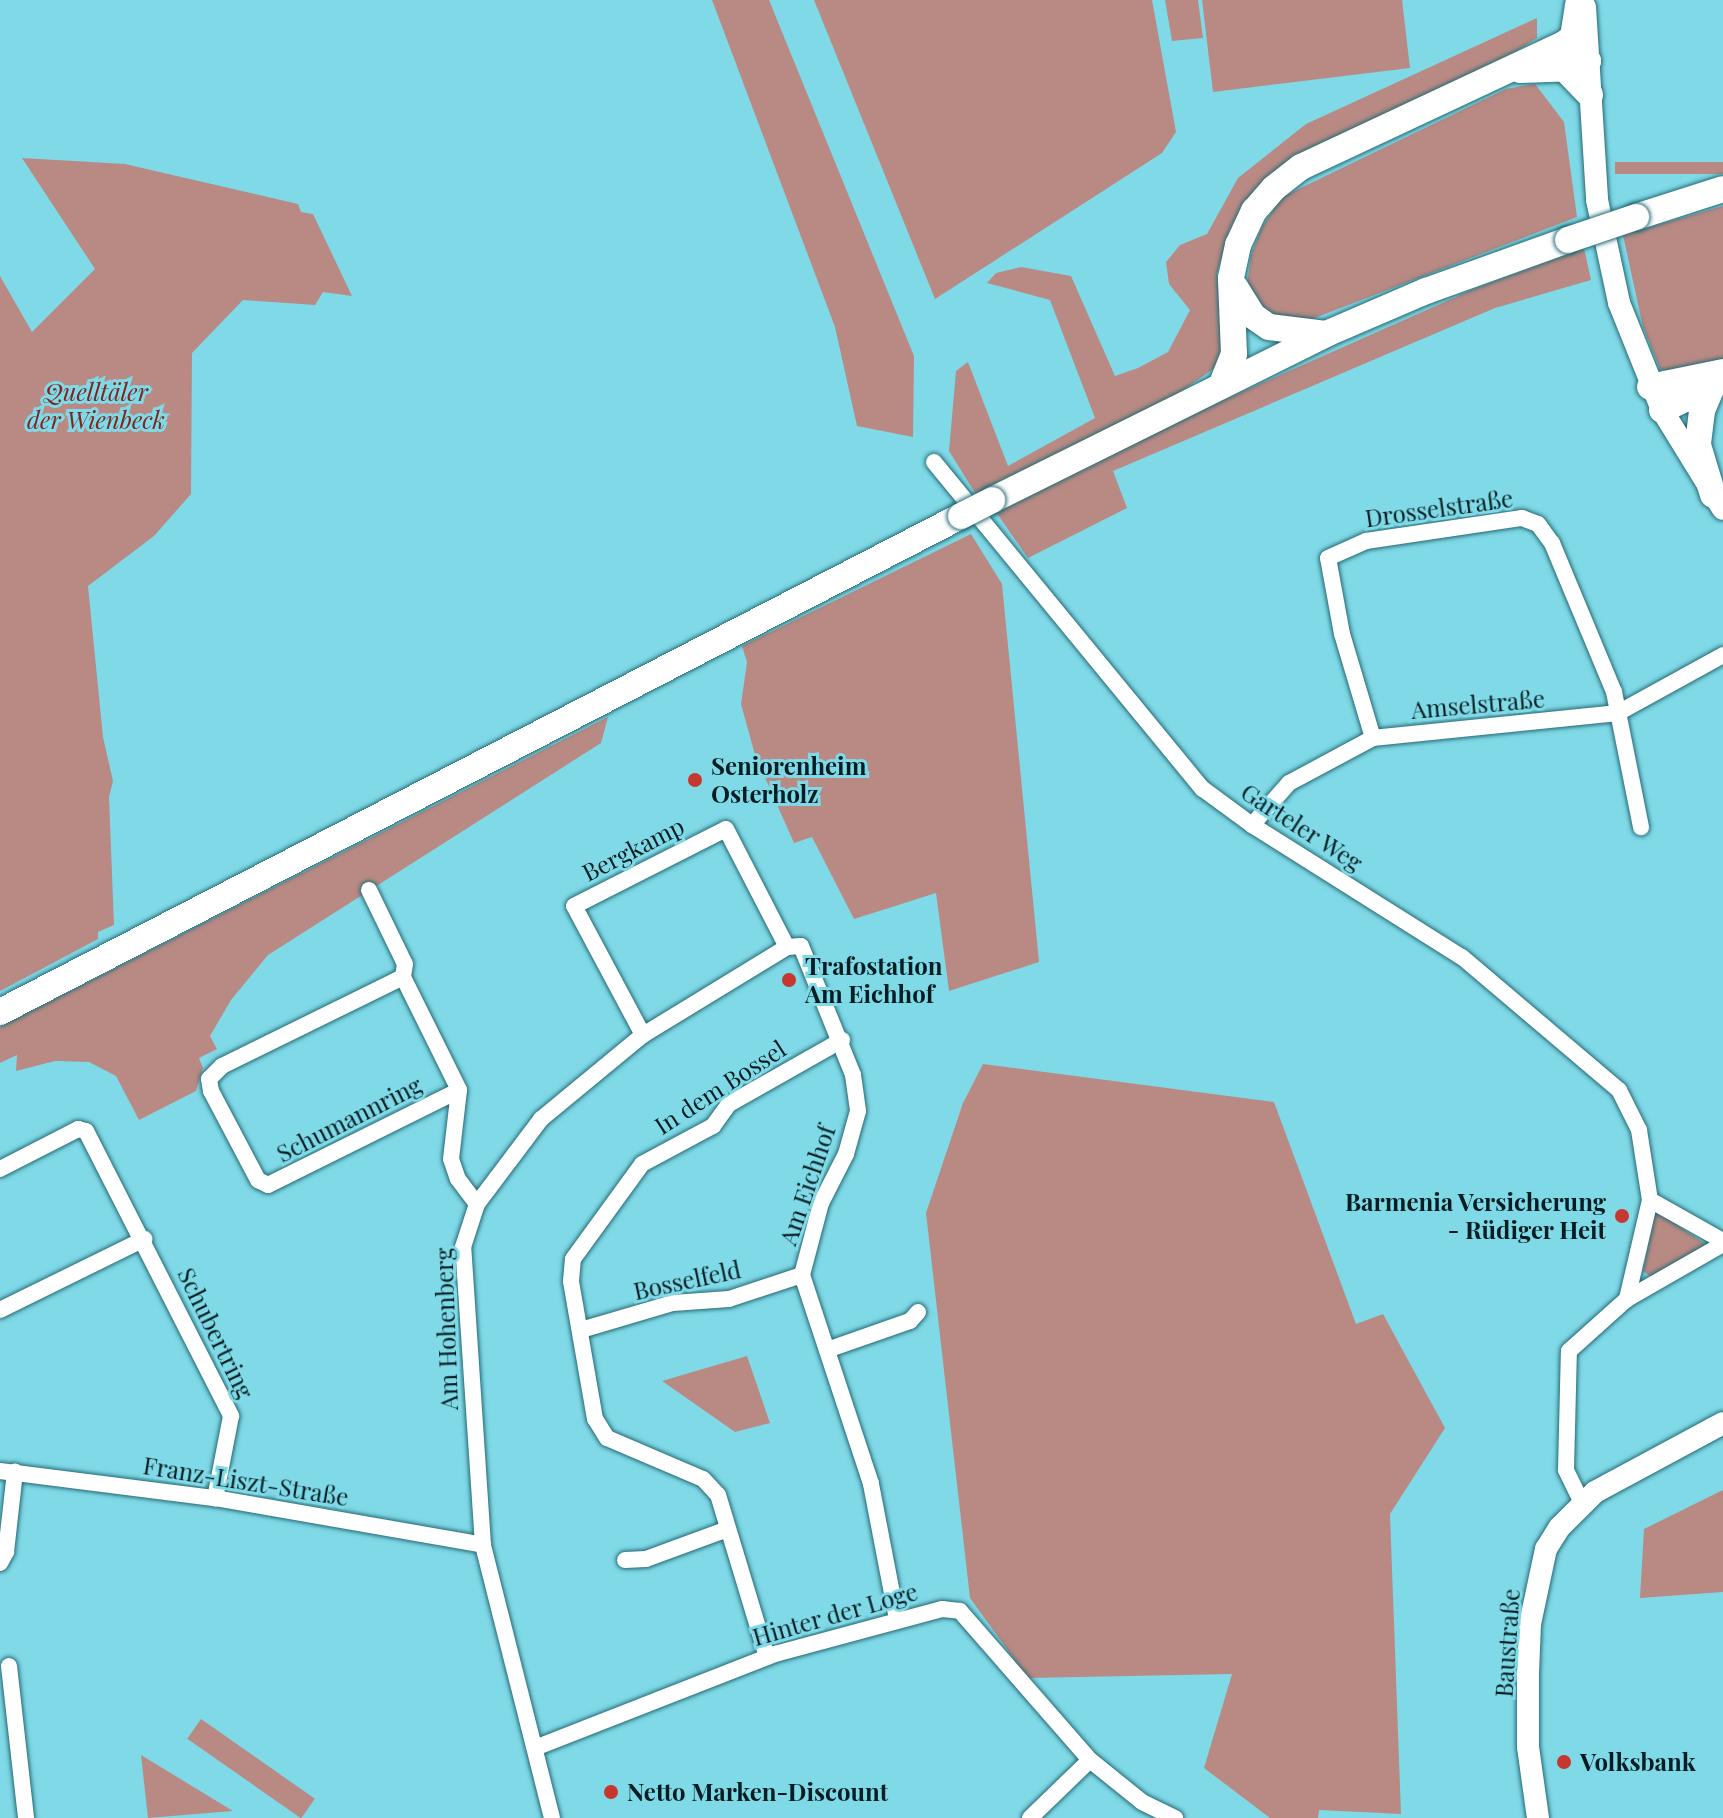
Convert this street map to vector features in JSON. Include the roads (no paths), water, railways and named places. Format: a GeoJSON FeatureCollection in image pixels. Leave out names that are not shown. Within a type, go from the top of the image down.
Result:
{"type":"FeatureCollection","features":[{"type":"Feature","properties":{"kind":"main road"},"geometry":{"type":"LineString","coordinates":[[1582,0],[1573,37],[1572,58],[1590,95]]}},
{"type":"Feature","properties":{"kind":"main road"},"geometry":{"type":"LineString","coordinates":[[1221,386],[1234,354],[1231,278],[1254,211],[1301,167],[1508,70],[1572,58]]}},
{"type":"Feature","properties":{"kind":"main road"},"geometry":{"type":"LineString","coordinates":[[0,1012],[992,500],[1326,334],[1426,291],[1723,189]]}},
{"type":"Feature","properties":{"kind":"main road"},"geometry":{"type":"LineString","coordinates":[[1231,278],[1242,302],[1269,327],[1326,334]]}},
{"type":"Feature","properties":{"kind":"main road"},"geometry":{"type":"LineString","coordinates":[[1656,398],[1719,380]]}},
{"type":"Feature","properties":{"kind":"main road"},"geometry":{"type":"LineString","coordinates":[[1718,502],[1698,445],[1702,411],[1719,380]]}},
{"type":"Feature","properties":{"kind":"street"},"geometry":{"type":"LineString","coordinates":[[1590,95],[1603,239],[1619,303],[1656,398],[1718,502]]}},
{"type":"Feature","properties":{"kind":"street","name":"Garteler Weg"},"geometry":{"type":"LineString","coordinates":[[934,462],[1203,789],[1252,825],[1462,957],[1612,1082],[1639,1130],[1650,1200],[1627,1299]]}},
{"type":"Feature","properties":{"kind":"street","name":"Drosselstraße"},"geometry":{"type":"LineString","coordinates":[[1373,738],[1342,634],[1328,558],[1366,541],[1522,518],[1538,524],[1552,543],[1618,713]]}},
{"type":"Feature","properties":{"kind":"street","name":"Amselstraße"},"geometry":{"type":"LineString","coordinates":[[1252,825],[1289,783],[1373,738],[1618,713],[1723,655]]}},
{"type":"Feature","properties":{"kind":"street"},"geometry":{"type":"LineString","coordinates":[[1618,713],[1641,827]]}},
{"type":"Feature","properties":{"kind":"street","name":"Bergkamp"},"geometry":{"type":"LineString","coordinates":[[643,1035],[574,906],[726,829],[794,947]]}},
{"type":"Feature","properties":{"kind":"street","name":"Schumannring"},"geometry":{"type":"LineString","coordinates":[[369,890],[405,964],[403,977],[459,1090],[451,1159],[458,1179],[477,1204]]}},
{"type":"Feature","properties":{"kind":"street","name":"Am Hohenberg"},"geometry":{"type":"LineString","coordinates":[[552,1818],[483,1545],[463,1247],[477,1204],[541,1119],[643,1035],[794,947]]}},
{"type":"Feature","properties":{"kind":"street","name":"Am Eichhof"},"geometry":{"type":"LineString","coordinates":[[794,947],[842,1040],[858,1111],[846,1154],[821,1203],[802,1275],[871,1484],[897,1619]]}},
{"type":"Feature","properties":{"kind":"street","name":"Schumannring"},"geometry":{"type":"LineString","coordinates":[[403,977],[222,1066],[209,1079],[211,1091],[258,1180],[268,1185],[459,1090]]}},
{"type":"Feature","properties":{"kind":"street","name":"In dem Bossel"},"geometry":{"type":"LineString","coordinates":[[767,1657],[718,1495],[703,1479],[607,1438],[595,1419],[573,1259],[642,1164],[713,1126],[729,1104],[842,1040]]}},
{"type":"Feature","properties":{"kind":"street","name":"Schubertring"},"geometry":{"type":"LineString","coordinates":[[0,1169],[78,1129],[86,1131],[144,1239],[231,1416],[215,1498]]}},
{"type":"Feature","properties":{"kind":"street"},"geometry":{"type":"LineString","coordinates":[[1650,1200],[1723,1243],[1627,1299],[1569,1351],[1566,1470],[1589,1498],[1723,1423]]}},
{"type":"Feature","properties":{"kind":"street"},"geometry":{"type":"LineString","coordinates":[[0,1310],[144,1239]]}},
{"type":"Feature","properties":{"kind":"street","name":"Bosselfeld"},"geometry":{"type":"LineString","coordinates":[[581,1330],[673,1303],[729,1299],[802,1275]]}},
{"type":"Feature","properties":{"kind":"street"},"geometry":{"type":"LineString","coordinates":[[827,1350],[910,1321],[918,1312]]}},
{"type":"Feature","properties":{"kind":"street"},"geometry":{"type":"LineString","coordinates":[[0,1563],[6,1552],[8,1472]]}},
{"type":"Feature","properties":{"kind":"street","name":"Franz-Liszt-Straße"},"geometry":{"type":"LineString","coordinates":[[8,1472],[215,1498],[483,1545]]}},
{"type":"Feature","properties":{"kind":"street","name":"Baustraße"},"geometry":{"type":"LineString","coordinates":[[1538,1818],[1528,1747],[1530,1624],[1546,1549],[1589,1498]]}},
{"type":"Feature","properties":{"kind":"street"},"geometry":{"type":"LineString","coordinates":[[625,1560],[646,1559],[728,1529]]}},
{"type":"Feature","properties":{"kind":"street","name":"Hinter der Loge"},"geometry":{"type":"LineString","coordinates":[[535,1748],[767,1657],[942,1609],[960,1611],[1090,1760],[1142,1802],[1175,1818]]}},
{"type":"Feature","properties":{"kind":"street"},"geometry":{"type":"LineString","coordinates":[[9,1666],[26,1818]]}},
{"type":"Feature","properties":{"kind":"street"},"geometry":{"type":"LineString","coordinates":[[1030,1818],[1090,1760]]}},
{"type":"Feature","properties":{"kind":"place","name":"Seniorenheim Osterholz"},"geometry":{"type":"Point","coordinates":[695,780]}},
{"type":"Feature","properties":{"kind":"place","name":"Trafostation Am Eichhof"},"geometry":{"type":"Point","coordinates":[789,980]}},
{"type":"Feature","properties":{"kind":"place","name":"Barmenia Versicherung - Rüdiger Heit"},"geometry":{"type":"Point","coordinates":[1622,1216]}},
{"type":"Feature","properties":{"kind":"place","name":"Volksbank"},"geometry":{"type":"Point","coordinates":[1564,1762]}},
{"type":"Feature","properties":{"kind":"place","name":"Netto Marken-Discount"},"geometry":{"type":"Point","coordinates":[611,1792]}},
{"type":"Feature","properties":{"kind":"park label","name":"Quelltäler der Wienbeck"},"geometry":{"type":"Point","coordinates":[96,406]}}]}
